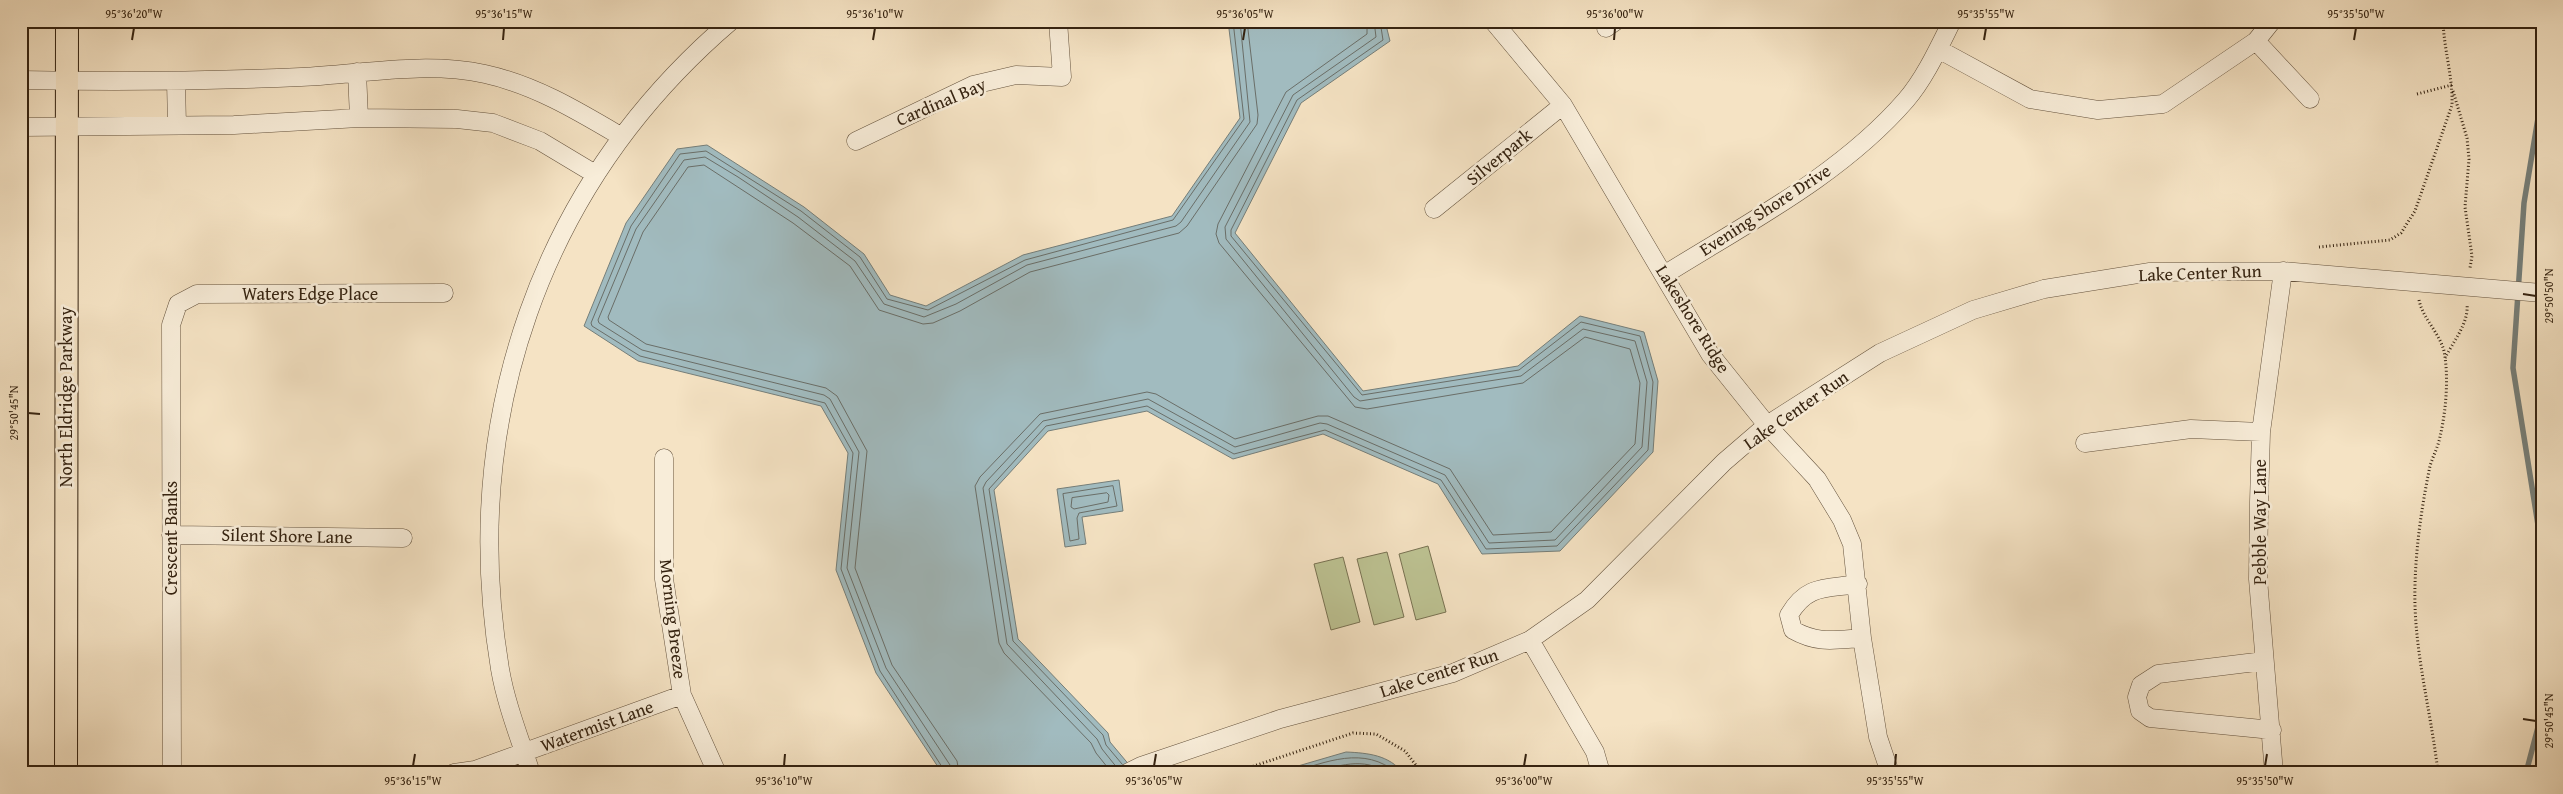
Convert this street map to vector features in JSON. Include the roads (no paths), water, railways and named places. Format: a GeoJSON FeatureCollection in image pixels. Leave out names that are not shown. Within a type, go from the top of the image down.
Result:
{"type":"FeatureCollection","features":[{"type":"Feature","properties":{"kind":"main road","name":"North Eldridge Parkway"},"geometry":{"type":"LineString","coordinates":[[66,21],[66,773]]}},
{"type":"Feature","properties":{"kind":"street"},"geometry":{"type":"LineString","coordinates":[[531,773],[500,670],[488,525],[493,456],[509,378],[524,324],[549,262],[595,174],[622,137],[669,80],[731,21]]}},
{"type":"Feature","properties":{"kind":"street","name":"Cardinal Bay"},"geometry":{"type":"LineString","coordinates":[[856,140],[973,84],[1016,75],[1062,77],[1058,21]]}},
{"type":"Feature","properties":{"kind":"street","name":"Lakeshore Ridge"},"geometry":{"type":"LineString","coordinates":[[1493,21],[1563,105],[1710,354],[1768,425],[1817,479],[1842,520],[1852,544],[1858,584],[1862,638],[1878,737],[1890,773]]}},
{"type":"Feature","properties":{"kind":"street","name":"Evening Shore Drive"},"geometry":{"type":"LineString","coordinates":[[1664,275],[1805,188],[1860,144],[1907,99],[1938,49],[1952,21]]}},
{"type":"Feature","properties":{"kind":"street"},"geometry":{"type":"LineString","coordinates":[[1938,49],[2030,99],[2098,110],[2163,104],[2256,41],[2272,21]]}},
{"type":"Feature","properties":{"kind":"street"},"geometry":{"type":"LineString","coordinates":[[2256,41],[2310,99]]}},
{"type":"Feature","properties":{"kind":"street"},"geometry":{"type":"LineString","coordinates":[[21,80],[176,82],[303,77],[436,67],[485,74],[526,85],[571,107],[622,137]]}},
{"type":"Feature","properties":{"kind":"street"},"geometry":{"type":"LineString","coordinates":[[357,72],[359,118]]}},
{"type":"Feature","properties":{"kind":"street"},"geometry":{"type":"LineString","coordinates":[[176,82],[177,126]]}},
{"type":"Feature","properties":{"kind":"street","name":"Silverpark"},"geometry":{"type":"LineString","coordinates":[[1434,209],[1563,105]]}},
{"type":"Feature","properties":{"kind":"street"},"geometry":{"type":"LineString","coordinates":[[21,127],[177,126],[359,118],[457,119],[493,123],[540,141],[595,174]]}},
{"type":"Feature","properties":{"kind":"street","name":"Lake Center Run"},"geometry":{"type":"LineString","coordinates":[[1134,769],[1280,719],[1452,673],[1530,640],[1587,600],[1724,462],[1768,425],[1880,353],[1973,310],[2044,289],[2150,272],[2283,271],[2542,293]]}},
{"type":"Feature","properties":{"kind":"street","name":"Pebble Way Lane"},"geometry":{"type":"LineString","coordinates":[[2274,773],[2272,730],[2264,661],[2258,580],[2261,432],[2283,271]]}},
{"type":"Feature","properties":{"kind":"street","name":"Waters Edge Place"},"geometry":{"type":"LineString","coordinates":[[178,304],[197,294],[444,293]]}},
{"type":"Feature","properties":{"kind":"street","name":"Crescent Banks"},"geometry":{"type":"LineString","coordinates":[[172,773],[171,325],[178,304]]}},
{"type":"Feature","properties":{"kind":"street"},"geometry":{"type":"LineString","coordinates":[[2086,443],[2191,429],[2261,432]]}},
{"type":"Feature","properties":{"kind":"street","name":"Morning Breeze"},"geometry":{"type":"LineString","coordinates":[[664,458],[664,578],[682,695],[717,773]]}},
{"type":"Feature","properties":{"kind":"street","name":"Silent Shore Lane"},"geometry":{"type":"LineString","coordinates":[[171,535],[403,538]]}},
{"type":"Feature","properties":{"kind":"street"},"geometry":{"type":"LineString","coordinates":[[1858,584],[1813,591],[1799,599],[1790,615],[1793,630],[1807,638],[1820,641],[1862,638]]}},
{"type":"Feature","properties":{"kind":"street"},"geometry":{"type":"LineString","coordinates":[[1530,640],[1594,752],[1601,773]]}},
{"type":"Feature","properties":{"kind":"street"},"geometry":{"type":"LineString","coordinates":[[2264,661],[2158,674],[2141,685],[2137,697],[2140,711],[2150,718],[2272,730]]}},
{"type":"Feature","properties":{"kind":"street","name":"Watermist Lane"},"geometry":{"type":"LineString","coordinates":[[454,773],[475,770],[682,695]]}},
{"type":"Feature","properties":{"kind":"water"},"geometry":{"type":"Polygon","coordinates":[[[1228,21],[1385,21],[1390,41],[1301,103],[1235,233],[1363,391],[1518,366],[1580,316],[1644,332],[1658,381],[1653,452],[1560,551],[1482,554],[1438,484],[1323,434],[1233,459],[1147,411],[1048,431],[994,490],[1018,639],[1108,733],[1110,742],[1136,773],[942,773],[876,673],[836,570],[848,453],[821,406],[638,361],[584,326],[626,223],[677,149],[707,145],[804,207],[864,254],[890,295],[926,306],[1023,255],[1172,216],[1240,118],[1228,21]]]}},
{"type":"Feature","properties":{"kind":"water"},"geometry":{"type":"Polygon","coordinates":[[[1119,480],[1123,511],[1082,517],[1086,544],[1065,547],[1057,489],[1119,480]]]}},
{"type":"Feature","properties":{"kind":"water"},"geometry":{"type":"Polygon","coordinates":[[[1346,752],[1378,756],[1391,762],[1403,773],[1274,773],[1346,752]]]}},
{"type":"Feature","properties":{"kind":"waterway"},"geometry":{"type":"LineString","coordinates":[[2542,94],[2524,203],[2513,368],[2542,550]]}},
{"type":"Feature","properties":{"kind":"waterway"},"geometry":{"type":"LineString","coordinates":[[2526,773],[2542,712]]}}]}
